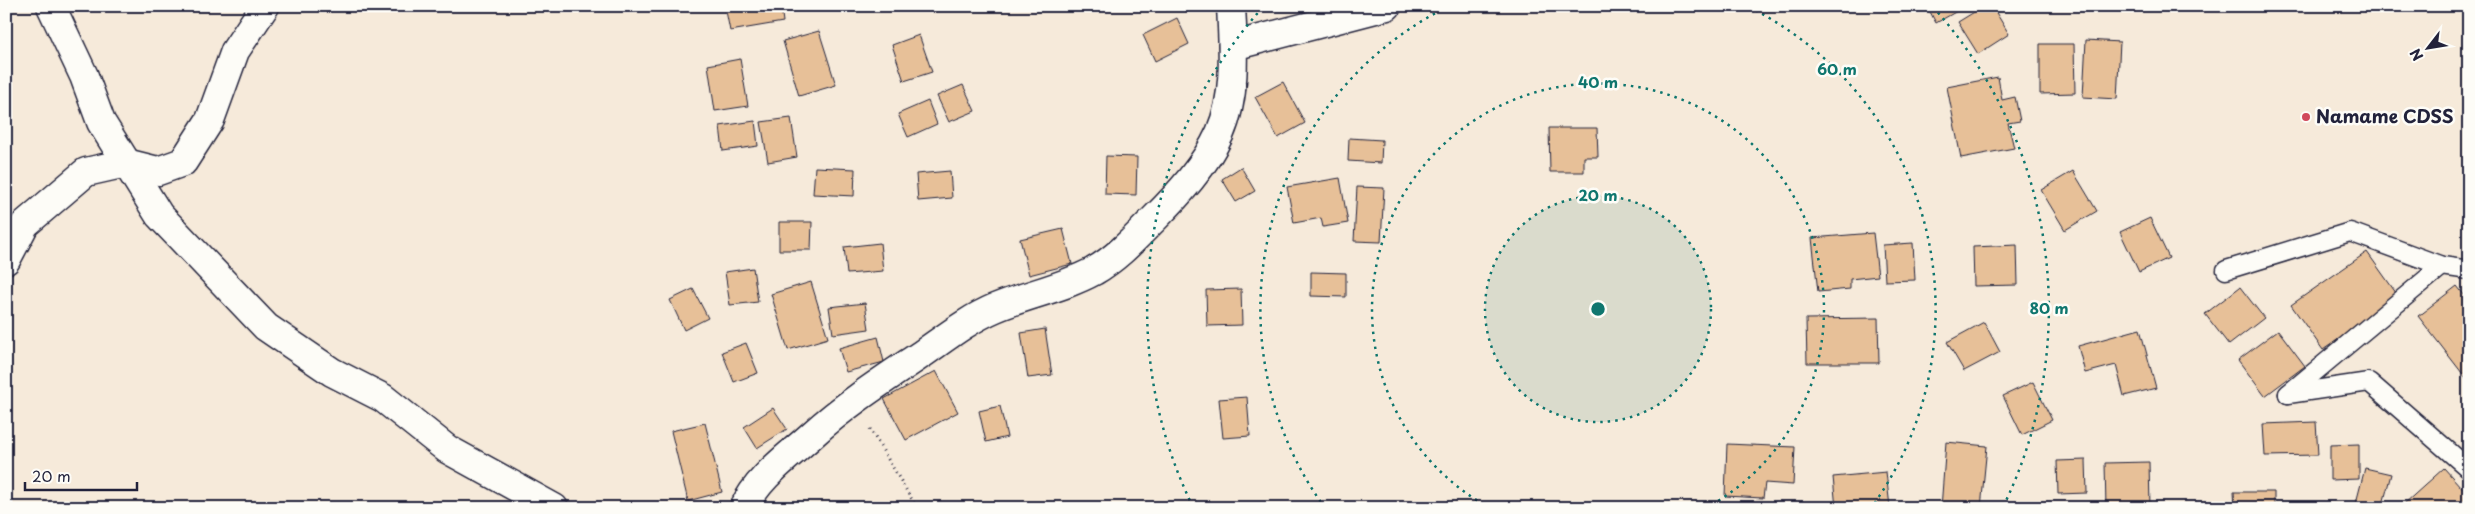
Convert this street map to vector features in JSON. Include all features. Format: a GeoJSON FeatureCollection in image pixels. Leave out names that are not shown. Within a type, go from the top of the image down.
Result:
{"type":"FeatureCollection","features":[{"type":"Feature","properties":{"kind":"street"},"geometry":{"type":"LineString","coordinates":[[51,6],[84,76],[101,122],[160,215],[266,327],[332,372],[384,398],[447,449],[554,508]]}},
{"type":"Feature","properties":{"kind":"street"},"geometry":{"type":"LineString","coordinates":[[6,260],[25,224],[86,172],[126,163],[158,170],[183,162],[210,120],[235,51],[265,6]]}},
{"type":"Feature","properties":{"kind":"street"},"geometry":{"type":"LineString","coordinates":[[744,508],[749,497],[770,473],[824,424],[852,402],[958,328],[995,308],[1053,290],[1093,271],[1116,257],[1163,210],[1200,168],[1220,132],[1230,99],[1233,46],[1231,6]]}},
{"type":"Feature","properties":{"kind":"street"},"geometry":{"type":"LineString","coordinates":[[1233,46],[1387,6]]}},
{"type":"Feature","properties":{"kind":"lane"},"geometry":{"type":"LineString","coordinates":[[2226,270],[2350,232],[2442,266],[2468,270]]}},
{"type":"Feature","properties":{"kind":"lane"},"geometry":{"type":"LineString","coordinates":[[2442,266],[2288,394],[2369,382],[2469,469]]}},
{"type":"Feature","properties":{"kind":"path"},"geometry":{"type":"LineString","coordinates":[[852,402],[917,508]]}},
{"type":"Feature","properties":{"kind":"building"},"geometry":{"type":"Polygon","coordinates":[[[725,6],[781,6],[783,22],[730,31],[725,6]]]}},
{"type":"Feature","properties":{"kind":"building"},"geometry":{"type":"Polygon","coordinates":[[[1927,6],[1966,6],[1936,23],[1927,6]]]}},
{"type":"Feature","properties":{"kind":"building"},"geometry":{"type":"Polygon","coordinates":[[[1984,6],[1992,6],[2009,34],[1978,54],[1958,22],[1984,6]]]}},
{"type":"Feature","properties":{"kind":"building"},"geometry":{"type":"Polygon","coordinates":[[[1177,18],[1189,44],[1155,61],[1143,35],[1177,18]]]}},
{"type":"Feature","properties":{"kind":"building"},"geometry":{"type":"Polygon","coordinates":[[[819,31],[836,85],[799,96],[783,41],[819,31]]]}},
{"type":"Feature","properties":{"kind":"building"},"geometry":{"type":"Polygon","coordinates":[[[919,35],[932,72],[904,81],[892,45],[919,35]]]}},
{"type":"Feature","properties":{"kind":"building"},"geometry":{"type":"Polygon","coordinates":[[[2086,40],[2120,42],[2117,99],[2083,97],[2086,40]]]}},
{"type":"Feature","properties":{"kind":"building"},"geometry":{"type":"Polygon","coordinates":[[[2040,44],[2074,44],[2075,93],[2040,94],[2040,44]]]}},
{"type":"Feature","properties":{"kind":"building"},"geometry":{"type":"Polygon","coordinates":[[[740,59],[748,106],[715,111],[708,65],[740,59]]]}},
{"type":"Feature","properties":{"kind":"building"},"geometry":{"type":"Polygon","coordinates":[[[1998,77],[2002,100],[2015,97],[2020,121],[2008,123],[2014,148],[1961,158],[1947,87],[1998,77]]]}},
{"type":"Feature","properties":{"kind":"building"},"geometry":{"type":"Polygon","coordinates":[[[1283,82],[1305,123],[1278,138],[1255,97],[1283,82]]]}},
{"type":"Feature","properties":{"kind":"building"},"geometry":{"type":"Polygon","coordinates":[[[963,85],[975,111],[949,122],[937,96],[963,85]]]}},
{"type":"Feature","properties":{"kind":"building"},"geometry":{"type":"Polygon","coordinates":[[[928,101],[937,124],[908,137],[898,114],[928,101]]]}},
{"type":"Feature","properties":{"kind":"building"},"geometry":{"type":"Polygon","coordinates":[[[791,118],[797,157],[768,162],[761,122],[791,118]]]}},
{"type":"Feature","properties":{"kind":"building"},"geometry":{"type":"Polygon","coordinates":[[[755,121],[758,146],[723,151],[720,126],[755,121]]]}},
{"type":"Feature","properties":{"kind":"building"},"geometry":{"type":"Polygon","coordinates":[[[1549,128],[1597,128],[1598,157],[1584,157],[1584,172],[1550,172],[1549,128]]]}},
{"type":"Feature","properties":{"kind":"building"},"geometry":{"type":"Polygon","coordinates":[[[1349,138],[1382,140],[1381,163],[1348,161],[1349,138]]]}},
{"type":"Feature","properties":{"kind":"building"},"geometry":{"type":"Polygon","coordinates":[[[1106,156],[1137,157],[1136,195],[1105,194],[1106,156]]]}},
{"type":"Feature","properties":{"kind":"building"},"geometry":{"type":"Polygon","coordinates":[[[815,167],[855,169],[854,196],[813,194],[815,167]]]}},
{"type":"Feature","properties":{"kind":"building"},"geometry":{"type":"Polygon","coordinates":[[[1241,167],[1255,191],[1236,202],[1222,179],[1241,167]]]}},
{"type":"Feature","properties":{"kind":"building"},"geometry":{"type":"Polygon","coordinates":[[[950,171],[952,198],[918,201],[916,174],[950,171]]]}},
{"type":"Feature","properties":{"kind":"building"},"geometry":{"type":"Polygon","coordinates":[[[2073,171],[2097,211],[2065,230],[2041,190],[2073,171]]]}},
{"type":"Feature","properties":{"kind":"building"},"geometry":{"type":"Polygon","coordinates":[[[1340,178],[1348,223],[1323,227],[1321,218],[1294,223],[1287,187],[1340,178]]]}},
{"type":"Feature","properties":{"kind":"building"},"geometry":{"type":"Polygon","coordinates":[[[1357,187],[1384,188],[1381,242],[1354,241],[1357,187]]]}},
{"type":"Feature","properties":{"kind":"building"},"geometry":{"type":"Polygon","coordinates":[[[2150,218],[2169,258],[2139,272],[2120,232],[2150,218]]]}},
{"type":"Feature","properties":{"kind":"building"},"geometry":{"type":"Polygon","coordinates":[[[779,222],[812,222],[811,250],[779,250],[779,222]]]}},
{"type":"Feature","properties":{"kind":"building"},"geometry":{"type":"Polygon","coordinates":[[[1063,229],[1072,264],[1029,275],[1020,239],[1063,229]]]}},
{"type":"Feature","properties":{"kind":"building"},"geometry":{"type":"Polygon","coordinates":[[[1873,233],[1878,276],[1850,279],[1850,289],[1818,292],[1812,238],[1873,233]]]}},
{"type":"Feature","properties":{"kind":"building"},"geometry":{"type":"Polygon","coordinates":[[[880,243],[883,271],[847,274],[844,247],[880,243]]]}},
{"type":"Feature","properties":{"kind":"building"},"geometry":{"type":"Polygon","coordinates":[[[1913,243],[1915,280],[1885,281],[1883,245],[1913,243]]]}},
{"type":"Feature","properties":{"kind":"building"},"geometry":{"type":"Polygon","coordinates":[[[2017,245],[2018,285],[1974,286],[1973,247],[2017,245]]]}},
{"type":"Feature","properties":{"kind":"building"},"geometry":{"type":"Polygon","coordinates":[[[2367,252],[2399,297],[2323,350],[2291,305],[2367,252]]]}},
{"type":"Feature","properties":{"kind":"building"},"geometry":{"type":"Polygon","coordinates":[[[753,268],[758,302],[730,305],[725,272],[753,268]]]}},
{"type":"Feature","properties":{"kind":"building"},"geometry":{"type":"Polygon","coordinates":[[[1311,272],[1346,273],[1346,297],[1311,296],[1311,272]]]}},
{"type":"Feature","properties":{"kind":"building"},"geometry":{"type":"Polygon","coordinates":[[[811,282],[828,338],[788,350],[771,294],[811,282]]]}},
{"type":"Feature","properties":{"kind":"building"},"geometry":{"type":"Polygon","coordinates":[[[2457,286],[2469,301],[2469,382],[2418,316],[2457,286]]]}},
{"type":"Feature","properties":{"kind":"building"},"geometry":{"type":"Polygon","coordinates":[[[2240,287],[2264,318],[2229,345],[2205,314],[2240,287]]]}},
{"type":"Feature","properties":{"kind":"building"},"geometry":{"type":"Polygon","coordinates":[[[693,289],[708,318],[684,330],[670,300],[693,289]]]}},
{"type":"Feature","properties":{"kind":"building"},"geometry":{"type":"Polygon","coordinates":[[[1241,289],[1242,325],[1207,326],[1206,290],[1241,289]]]}},
{"type":"Feature","properties":{"kind":"building"},"geometry":{"type":"Polygon","coordinates":[[[865,303],[869,329],[833,334],[829,307],[865,303]]]}},
{"type":"Feature","properties":{"kind":"building"},"geometry":{"type":"Polygon","coordinates":[[[1878,318],[1879,363],[1807,363],[1806,319],[1878,318]]]}},
{"type":"Feature","properties":{"kind":"building"},"geometry":{"type":"Polygon","coordinates":[[[1984,322],[2000,352],[1964,371],[1947,342],[1984,322]]]}},
{"type":"Feature","properties":{"kind":"building"},"geometry":{"type":"Polygon","coordinates":[[[1045,329],[1052,375],[1028,378],[1021,333],[1045,329]]]}},
{"type":"Feature","properties":{"kind":"building"},"geometry":{"type":"Polygon","coordinates":[[[2140,329],[2156,388],[2124,396],[2116,365],[2085,373],[2078,346],[2140,329]]]}},
{"type":"Feature","properties":{"kind":"building"},"geometry":{"type":"Polygon","coordinates":[[[2278,330],[2305,366],[2265,396],[2238,360],[2278,330]]]}},
{"type":"Feature","properties":{"kind":"building"},"geometry":{"type":"Polygon","coordinates":[[[878,337],[884,362],[846,372],[839,348],[878,337]]]}},
{"type":"Feature","properties":{"kind":"building"},"geometry":{"type":"Polygon","coordinates":[[[746,343],[758,373],[734,382],[722,352],[746,343]]]}},
{"type":"Feature","properties":{"kind":"building"},"geometry":{"type":"Polygon","coordinates":[[[936,371],[958,412],[906,440],[884,399],[936,371]]]}},
{"type":"Feature","properties":{"kind":"building"},"geometry":{"type":"Polygon","coordinates":[[[2033,382],[2052,420],[2022,435],[2003,396],[2033,382]]]}},
{"type":"Feature","properties":{"kind":"building"},"geometry":{"type":"Polygon","coordinates":[[[1247,397],[1250,436],[1223,438],[1219,399],[1247,397]]]}},
{"type":"Feature","properties":{"kind":"building"},"geometry":{"type":"Polygon","coordinates":[[[1000,406],[1007,437],[986,442],[979,411],[1000,406]]]}},
{"type":"Feature","properties":{"kind":"building"},"geometry":{"type":"Polygon","coordinates":[[[773,408],[787,429],[757,448],[744,427],[773,408]]]}},
{"type":"Feature","properties":{"kind":"building"},"geometry":{"type":"Polygon","coordinates":[[[2316,422],[2318,455],[2265,456],[2263,424],[2316,422]]]}},
{"type":"Feature","properties":{"kind":"building"},"geometry":{"type":"Polygon","coordinates":[[[705,423],[722,492],[688,501],[671,431],[705,423]]]}},
{"type":"Feature","properties":{"kind":"building"},"geometry":{"type":"Polygon","coordinates":[[[1946,442],[1987,446],[1981,508],[1941,508],[1946,442]]]}},
{"type":"Feature","properties":{"kind":"building"},"geometry":{"type":"Polygon","coordinates":[[[1727,444],[1795,447],[1793,485],[1765,483],[1763,498],[1725,496],[1727,444]]]}},
{"type":"Feature","properties":{"kind":"building"},"geometry":{"type":"Polygon","coordinates":[[[2359,444],[2359,479],[2330,480],[2330,445],[2359,444]]]}},
{"type":"Feature","properties":{"kind":"building"},"geometry":{"type":"Polygon","coordinates":[[[2086,460],[2087,493],[2058,494],[2057,461],[2086,460]]]}},
{"type":"Feature","properties":{"kind":"building"},"geometry":{"type":"Polygon","coordinates":[[[2149,462],[2150,507],[2106,508],[2105,463],[2149,462]]]}},
{"type":"Feature","properties":{"kind":"building"},"geometry":{"type":"Polygon","coordinates":[[[2365,468],[2391,474],[2382,508],[2356,503],[2365,468]]]}},
{"type":"Feature","properties":{"kind":"building"},"geometry":{"type":"Polygon","coordinates":[[[2444,468],[2469,496],[2469,508],[2407,508],[2404,504],[2444,468]]]}},
{"type":"Feature","properties":{"kind":"building"},"geometry":{"type":"Polygon","coordinates":[[[1886,472],[1890,507],[1836,508],[1833,477],[1886,472]]]}},
{"type":"Feature","properties":{"kind":"building"},"geometry":{"type":"Polygon","coordinates":[[[2234,492],[2274,492],[2274,508],[2235,508],[2234,492]]]}},
{"type":"Feature","properties":{"kind":"place","name":"Namame CDSS"},"geometry":{"type":"Point","coordinates":[2306,117]}}]}
